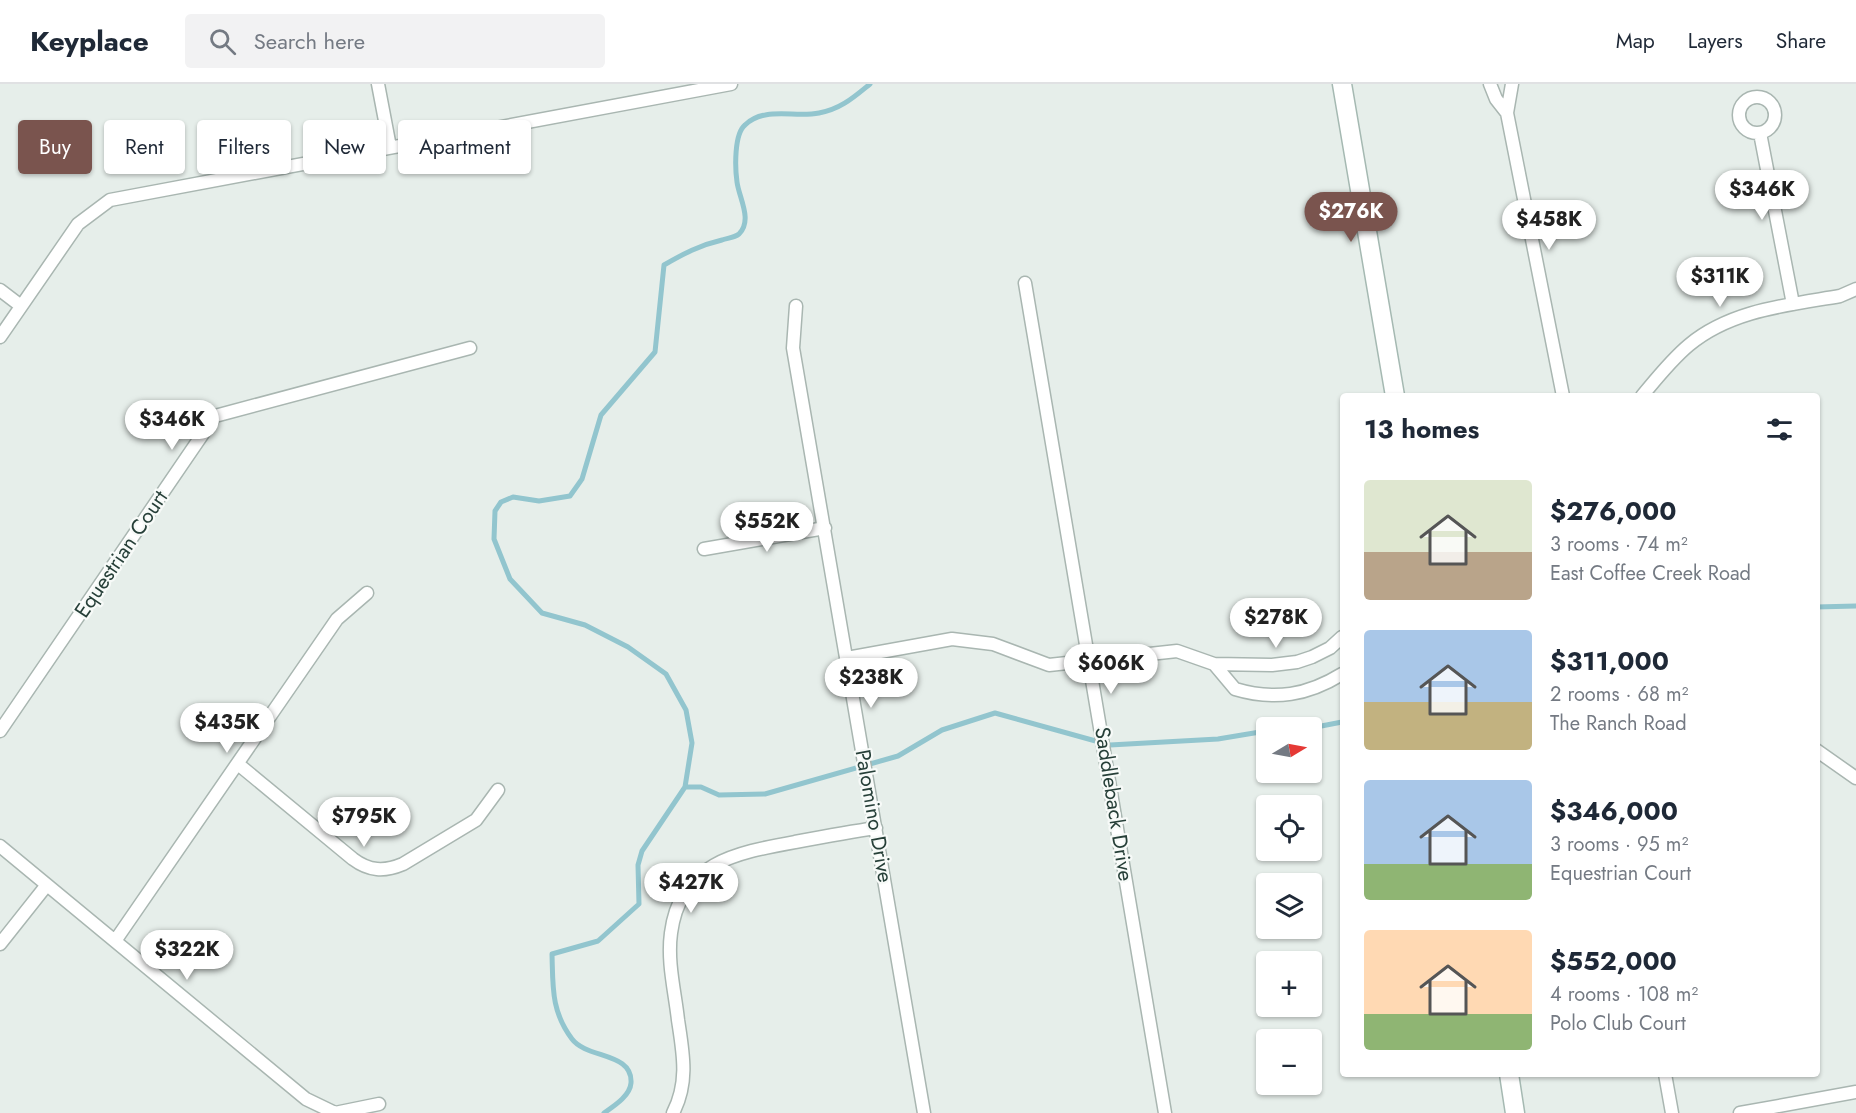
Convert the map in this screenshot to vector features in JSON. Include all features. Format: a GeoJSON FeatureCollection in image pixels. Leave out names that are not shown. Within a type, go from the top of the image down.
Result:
{"type":"FeatureCollection","features":[{"type":"Feature","properties":{"kind":"street"},"geometry":{"type":"LineString","coordinates":[[378,84],[390,147]]}},
{"type":"Feature","properties":{"kind":"street"},"geometry":{"type":"LineString","coordinates":[[0,337],[78,224],[110,200],[731,84]]}},
{"type":"Feature","properties":{"kind":"street"},"geometry":{"type":"LineString","coordinates":[[1342,84],[1394,393]]}},
{"type":"Feature","properties":{"kind":"street"},"geometry":{"type":"LineString","coordinates":[[1490,84],[1496,99],[1507,113]]}},
{"type":"Feature","properties":{"kind":"street"},"geometry":{"type":"LineString","coordinates":[[1512,84],[1507,113],[1562,393]]}},
{"type":"Feature","properties":{"kind":"street"},"geometry":{"type":"LineString","coordinates":[[1760,133],[1793,304]]}},
{"type":"Feature","properties":{"kind":"street","name":"Saddleback Drive"},"geometry":{"type":"LineString","coordinates":[[1025,283],[1165,1113]]}},
{"type":"Feature","properties":{"kind":"street"},"geometry":{"type":"LineString","coordinates":[[1644,393],[1667,366],[1709,331],[1730,319],[1840,296],[1856,289]]}},
{"type":"Feature","properties":{"kind":"street"},"geometry":{"type":"LineString","coordinates":[[0,290],[21,306]]}},
{"type":"Feature","properties":{"kind":"street"},"geometry":{"type":"LineString","coordinates":[[1840,296],[1856,300]]}},
{"type":"Feature","properties":{"kind":"street","name":"Palomino Drive"},"geometry":{"type":"LineString","coordinates":[[796,306],[793,348],[924,1113]]}},
{"type":"Feature","properties":{"kind":"street","name":"Equestrian Court"},"geometry":{"type":"LineString","coordinates":[[0,731],[215,416],[470,348]]}},
{"type":"Feature","properties":{"kind":"street"},"geometry":{"type":"LineString","coordinates":[[704,549],[825,528]]}},
{"type":"Feature","properties":{"kind":"street"},"geometry":{"type":"LineString","coordinates":[[115,941],[337,619],[367,593]]}},
{"type":"Feature","properties":{"kind":"street"},"geometry":{"type":"LineString","coordinates":[[847,658],[952,639],[993,644],[1049,665],[1177,651],[1214,664],[1272,665],[1298,662],[1330,648],[1340,639]]}},
{"type":"Feature","properties":{"kind":"street"},"geometry":{"type":"LineString","coordinates":[[1214,664],[1235,689],[1271,696],[1296,694],[1321,687],[1340,675]]}},
{"type":"Feature","properties":{"kind":"street"},"geometry":{"type":"LineString","coordinates":[[1820,753],[1856,778]]}},
{"type":"Feature","properties":{"kind":"street"},"geometry":{"type":"LineString","coordinates":[[238,764],[352,859],[374,870],[390,869],[403,864],[476,820],[498,790]]}},
{"type":"Feature","properties":{"kind":"street"},"geometry":{"type":"LineString","coordinates":[[673,1113],[681,1098],[685,1070],[670,957],[671,934],[680,899],[687,887],[708,868],[737,854],[876,828]]}},
{"type":"Feature","properties":{"kind":"street"},"geometry":{"type":"LineString","coordinates":[[0,846],[306,1099],[335,1113],[379,1104]]}},
{"type":"Feature","properties":{"kind":"street"},"geometry":{"type":"LineString","coordinates":[[0,944],[46,886]]}},
{"type":"Feature","properties":{"kind":"street"},"geometry":{"type":"LineString","coordinates":[[1509,1077],[1515,1113]]}},
{"type":"Feature","properties":{"kind":"street"},"geometry":{"type":"LineString","coordinates":[[1666,1077],[1672,1113]]}},
{"type":"Feature","properties":{"kind":"street"},"geometry":{"type":"LineString","coordinates":[[1740,1113],[1856,1092]]}},
{"type":"Feature","properties":{"kind":"waterway"},"geometry":{"type":"LineString","coordinates":[[604,1113],[628,1092],[631,1083],[630,1073],[617,1061],[579,1045],[565,1029],[554,998],[552,954],[598,941],[639,904],[638,865],[642,851],[685,787],[692,743],[686,710],[666,674],[628,647],[585,625],[542,613],[510,579],[494,539],[495,511],[501,502],[513,497],[539,501],[570,496],[582,479],[601,415],[655,352],[664,265],[699,247],[735,236],[743,228],[745,216],[737,182],[736,160],[741,129],[753,119],[770,114],[810,114],[834,109],[870,84]]}},
{"type":"Feature","properties":{"kind":"waterway"},"geometry":{"type":"LineString","coordinates":[[1820,607],[1856,606]]}},
{"type":"Feature","properties":{"kind":"waterway"},"geometry":{"type":"LineString","coordinates":[[685,787],[701,787],[719,795],[765,794],[898,756],[942,730],[995,713],[1110,745],[1218,739],[1256,733]]}},
{"type":"Feature","properties":{"kind":"waterway"},"geometry":{"type":"LineString","coordinates":[[1322,726],[1340,722]]}}]}
